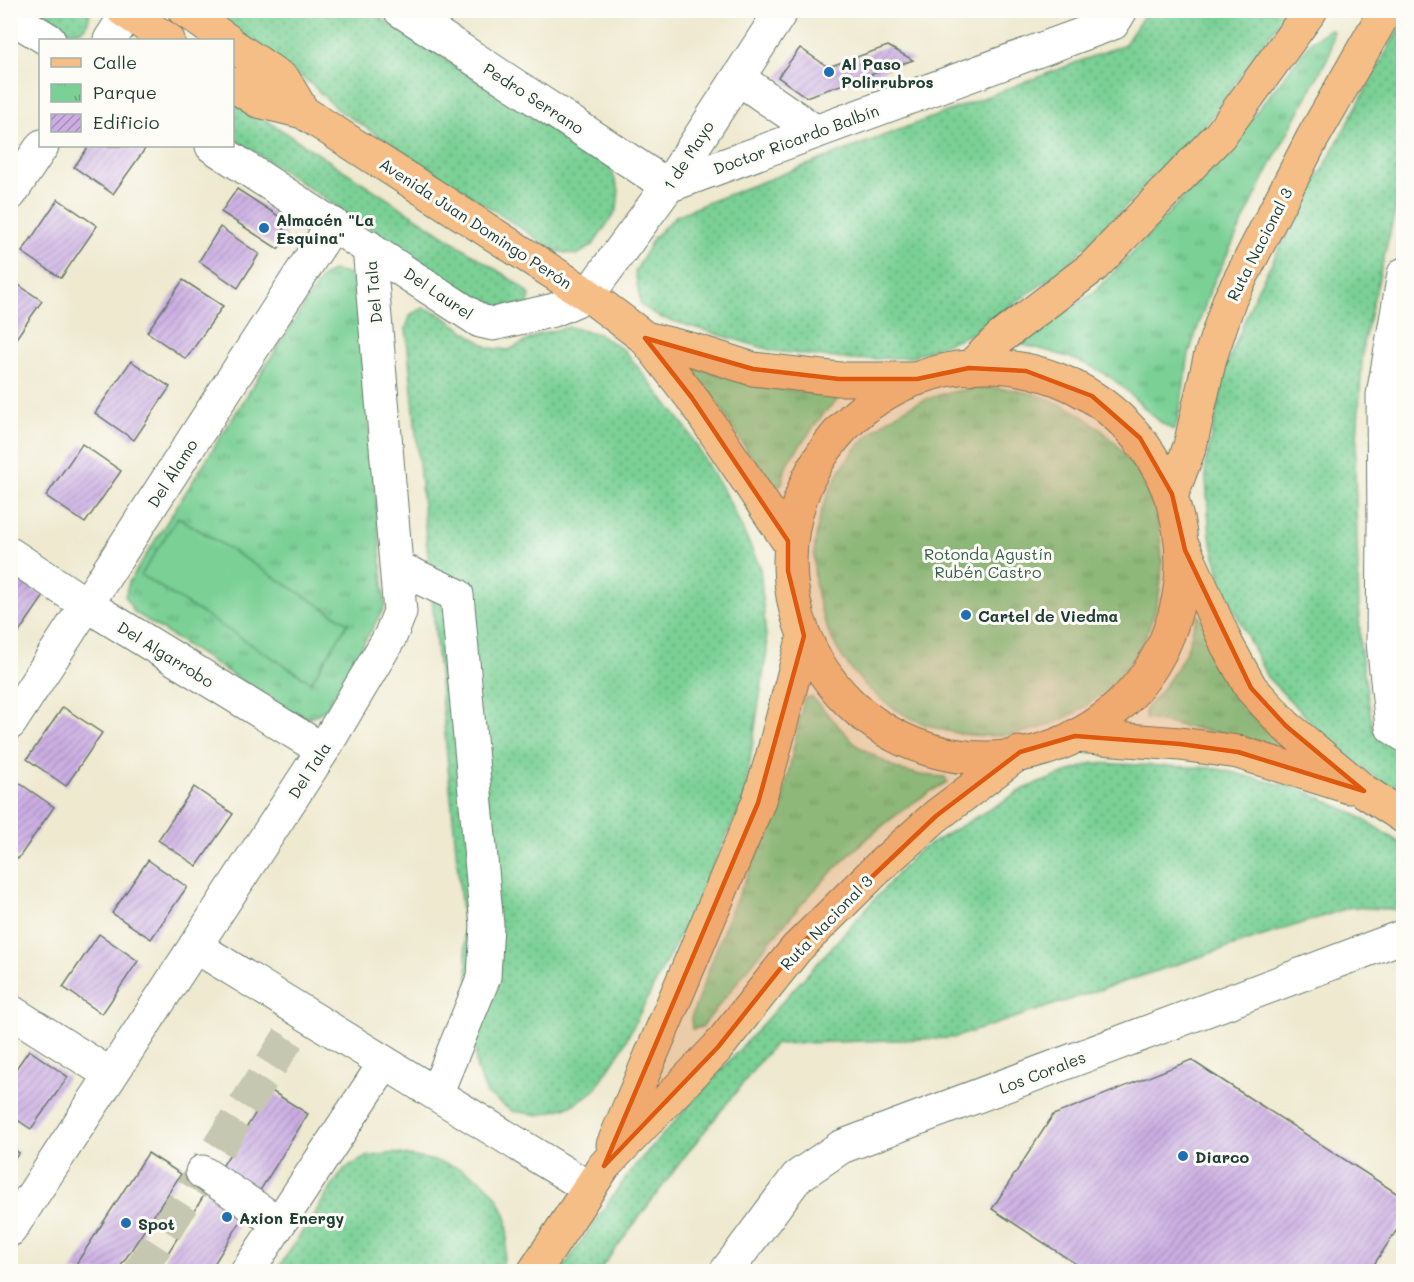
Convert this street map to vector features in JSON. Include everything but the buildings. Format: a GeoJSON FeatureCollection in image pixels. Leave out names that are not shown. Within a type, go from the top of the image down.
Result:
{"type":"FeatureCollection","features":[{"type":"Feature","properties":{"kind":"main road"},"geometry":{"type":"LineString","coordinates":[[184,10],[225,39]]}},
{"type":"Feature","properties":{"kind":"main road"},"geometry":{"type":"LineString","coordinates":[[969,368],[1001,337],[1094,266],[1220,135],[1311,10]]}},
{"type":"Feature","properties":{"kind":"main road","name":"Ruta Nacional 3"},"geometry":{"type":"LineString","coordinates":[[1172,494],[1190,446],[1210,358],[1229,301],[1312,139],[1386,10]]}},
{"type":"Feature","properties":{"kind":"main road"},"geometry":{"type":"LineString","coordinates":[[126,12],[166,39]]}},
{"type":"Feature","properties":{"kind":"main road","name":"Avenida Juan Domingo Perón"},"geometry":{"type":"LineString","coordinates":[[234,46],[284,81],[303,112]]}},
{"type":"Feature","properties":{"kind":"main road","name":"Avenida Juan Domingo Perón"},"geometry":{"type":"LineString","coordinates":[[234,85],[258,101],[303,112],[588,295],[645,338],[692,398],[788,541]]}},
{"type":"Feature","properties":{"kind":"main road","name":"Avenida Juan Domingo Perón"},"geometry":{"type":"LineString","coordinates":[[645,338],[690,349],[753,369],[839,379],[916,379]]}},
{"type":"Feature","properties":{"kind":"main road","name":"Ruta Nacional 3"},"geometry":{"type":"LineString","coordinates":[[969,368],[1026,371],[1092,396],[1140,438],[1172,494],[1185,550],[1180,612],[1149,677],[1110,717],[1047,748],[982,758],[921,747],[860,714],[815,666],[795,607],[788,570],[788,541],[793,510],[808,475],[827,441],[849,420],[893,386],[969,368]]}},
{"type":"Feature","properties":{"kind":"main road"},"geometry":{"type":"LineString","coordinates":[[1185,550],[1227,645],[1251,688],[1286,726],[1364,791],[1404,817]]}},
{"type":"Feature","properties":{"kind":"main road","name":"Ruta Nacional 3"},"geometry":{"type":"LineString","coordinates":[[534,1272],[596,1177],[758,803],[804,636]]}},
{"type":"Feature","properties":{"kind":"main road"},"geometry":{"type":"LineString","coordinates":[[1075,736],[1180,744],[1238,752],[1364,791]]}},
{"type":"Feature","properties":{"kind":"main road","name":"Ruta Nacional 3"},"geometry":{"type":"LineString","coordinates":[[596,1177],[718,1047],[796,949],[881,865],[936,816],[1020,752]]}},
{"type":"Feature","properties":{"kind":"street","name":"Pedro Serrano"},"geometry":{"type":"LineString","coordinates":[[400,10],[668,186]]}},
{"type":"Feature","properties":{"kind":"street","name":"1 de Mayo"},"geometry":{"type":"LineString","coordinates":[[588,295],[668,186],[782,10]]}},
{"type":"Feature","properties":{"kind":"street","name":"Doctor Ricardo Balbín"},"geometry":{"type":"LineString","coordinates":[[668,186],[1113,23],[1121,10]]}},
{"type":"Feature","properties":{"kind":"street"},"geometry":{"type":"LineString","coordinates":[[111,39],[126,12]]}},
{"type":"Feature","properties":{"kind":"street"},"geometry":{"type":"LineString","coordinates":[[10,16],[47,39]]}},
{"type":"Feature","properties":{"kind":"street"},"geometry":{"type":"LineString","coordinates":[[738,78],[816,132]]}},
{"type":"Feature","properties":{"kind":"street"},"geometry":{"type":"LineString","coordinates":[[10,194],[41,147]]}},
{"type":"Feature","properties":{"kind":"street","name":"Del Laurel"},"geometry":{"type":"LineString","coordinates":[[214,147],[480,321],[493,324],[554,310],[588,295]]}},
{"type":"Feature","properties":{"kind":"street","name":"Del Álamo"},"geometry":{"type":"LineString","coordinates":[[10,723],[333,224]]}},
{"type":"Feature","properties":{"kind":"street","name":"Del Tala"},"geometry":{"type":"LineString","coordinates":[[10,1230],[322,750],[390,637],[400,612],[369,247]]}},
{"type":"Feature","properties":{"kind":"street"},"geometry":{"type":"LineString","coordinates":[[1398,731],[1383,642],[1383,395],[1404,274]]}},
{"type":"Feature","properties":{"kind":"street","name":"Del Algarrobo"},"geometry":{"type":"LineString","coordinates":[[10,554],[87,605],[322,750]]}},
{"type":"Feature","properties":{"kind":"street"},"geometry":{"type":"LineString","coordinates":[[396,567],[457,595],[486,926],[484,977],[436,1094]]}},
{"type":"Feature","properties":{"kind":"street","name":"Los Corales"},"geometry":{"type":"LineString","coordinates":[[726,1272],[797,1177],[842,1147],[1404,936]]}},
{"type":"Feature","properties":{"kind":"street"},"geometry":{"type":"LineString","coordinates":[[195,946],[436,1094],[596,1177]]}},
{"type":"Feature","properties":{"kind":"street"},"geometry":{"type":"LineString","coordinates":[[10,1011],[111,1075]]}},
{"type":"Feature","properties":{"kind":"street"},"geometry":{"type":"LineString","coordinates":[[248,1272],[385,1063]]}},
{"type":"Feature","properties":{"kind":"street"},"geometry":{"type":"LineString","coordinates":[[202,1173],[279,1223]]}},
{"type":"Feature","properties":{"kind":"highlighted area"},"geometry":{"type":"Polygon","coordinates":[[[645,338],[753,369],[839,379],[917,379],[969,368],[1026,371],[1092,396],[1140,438],[1172,494],[1185,550],[1251,688],[1286,726],[1364,791],[1238,752],[1180,744],[1075,736],[1020,752],[936,816],[796,949],[718,1047],[604,1166],[758,803],[804,636],[788,571],[788,541],[692,398],[645,338]]]}},
{"type":"Feature","properties":{"kind":"green space"},"geometry":{"type":"Polygon","coordinates":[[[34,11],[88,11],[90,14],[86,25],[74,32],[58,26],[34,11]]]}},
{"type":"Feature","properties":{"kind":"green space"},"geometry":{"type":"Polygon","coordinates":[[[201,11],[370,11],[610,167],[619,190],[617,209],[593,245],[577,255],[556,251],[337,109],[311,84],[201,11]]]}},
{"type":"Feature","properties":{"kind":"green space"},"geometry":{"type":"Polygon","coordinates":[[[1147,11],[1287,11],[1203,129],[1063,269],[973,333],[911,357],[852,360],[774,351],[659,317],[641,305],[635,272],[654,237],[676,216],[1125,44],[1147,11]]]}},
{"type":"Feature","properties":{"kind":"green space"},"geometry":{"type":"Polygon","coordinates":[[[1403,21],[1403,190],[1398,199],[1363,344],[1355,471],[1360,646],[1373,731],[1403,752],[1403,798],[1341,752],[1267,677],[1223,586],[1210,537],[1205,465],[1227,364],[1257,290],[1403,21]]]}},
{"type":"Feature","properties":{"kind":"green space"},"geometry":{"type":"Polygon","coordinates":[[[1329,29],[1333,31],[1330,53],[1267,172],[1210,290],[1189,354],[1178,420],[1174,430],[1157,419],[1110,377],[1066,356],[1019,344],[1093,293],[1127,259],[1230,145],[1312,41],[1329,29]]]}},
{"type":"Feature","properties":{"kind":"green space"},"geometry":{"type":"Polygon","coordinates":[[[234,99],[520,285],[530,295],[528,304],[515,306],[503,306],[479,300],[234,139],[234,99]]]}},
{"type":"Feature","properties":{"kind":"green space"},"geometry":{"type":"Polygon","coordinates":[[[332,271],[348,274],[357,285],[385,606],[326,709],[311,718],[292,713],[134,612],[125,596],[129,582],[322,277],[332,271]]]}},
{"type":"Feature","properties":{"kind":"green space"},"geometry":{"type":"Polygon","coordinates":[[[424,308],[438,313],[489,348],[509,350],[540,334],[569,327],[599,334],[625,351],[686,428],[729,501],[760,567],[767,650],[744,799],[682,931],[621,1050],[594,1091],[571,1106],[539,1115],[512,1111],[487,1094],[477,1069],[406,328],[411,314],[424,308]]]}},
{"type":"Feature","properties":{"kind":"green space"},"geometry":{"type":"Polygon","coordinates":[[[686,364],[755,385],[840,397],[824,413],[787,463],[782,483],[776,489],[769,486],[720,407],[686,364]]]}},
{"type":"Feature","properties":{"kind":"green space","name":"Rotonda Agustín Rubén Castro"},"geometry":{"type":"Polygon","coordinates":[[[988,388],[1022,392],[1054,402],[1084,418],[1111,439],[1132,466],[1148,496],[1158,528],[1162,562],[1158,596],[1148,628],[1132,658],[1111,685],[1084,706],[1054,722],[1022,732],[988,736],[954,732],[922,722],[892,706],[865,685],[844,658],[828,628],[818,596],[814,562],[818,528],[828,496],[844,466],[865,439],[892,418],[922,402],[954,392],[988,388]]]}},
{"type":"Feature","properties":{"kind":"green space"},"geometry":{"type":"Polygon","coordinates":[[[178,517],[348,623],[311,682],[141,575],[178,517]]]}},
{"type":"Feature","properties":{"kind":"green space"},"geometry":{"type":"Polygon","coordinates":[[[1199,615],[1235,693],[1254,718],[1280,744],[1278,748],[1240,737],[1145,719],[1145,710],[1180,663],[1199,615]]]}},
{"type":"Feature","properties":{"kind":"green space"},"geometry":{"type":"Polygon","coordinates":[[[812,697],[856,745],[897,769],[921,775],[945,777],[947,782],[910,805],[844,860],[784,925],[702,1027],[692,1029],[691,1018],[728,918],[763,841],[781,808],[804,698],[812,697]]]}},
{"type":"Feature","properties":{"kind":"green space"},"geometry":{"type":"Polygon","coordinates":[[[1093,763],[1214,768],[1303,790],[1355,814],[1403,845],[1403,910],[1351,907],[953,1038],[774,1044],[685,1156],[599,1271],[560,1272],[631,1170],[918,851],[1026,788],[1093,763]]]}},
{"type":"Feature","properties":{"kind":"green space"},"geometry":{"type":"Polygon","coordinates":[[[394,1153],[454,1166],[481,1180],[492,1190],[507,1221],[507,1240],[501,1271],[276,1271],[344,1169],[366,1157],[394,1153]]]}},
{"type":"Feature","properties":{"kind":"tunnel"},"geometry":{"type":"LineString","coordinates":[[139,1272],[304,1013]]}},
{"type":"Feature","properties":{"kind":"place","name":"Al Paso Polirrubros"},"geometry":{"type":"Point","coordinates":[829,72]}},
{"type":"Feature","properties":{"kind":"place","name":"Almacén \"La Esquina\""},"geometry":{"type":"Point","coordinates":[264,228]}},
{"type":"Feature","properties":{"kind":"place","name":"Cartel de Viedma"},"geometry":{"type":"Point","coordinates":[966,615]}},
{"type":"Feature","properties":{"kind":"place","name":"Diarco"},"geometry":{"type":"Point","coordinates":[1183,1156]}},
{"type":"Feature","properties":{"kind":"place","name":"Axion Energy"},"geometry":{"type":"Point","coordinates":[227,1217]}},
{"type":"Feature","properties":{"kind":"place","name":"Spot"},"geometry":{"type":"Point","coordinates":[126,1223]}}]}
